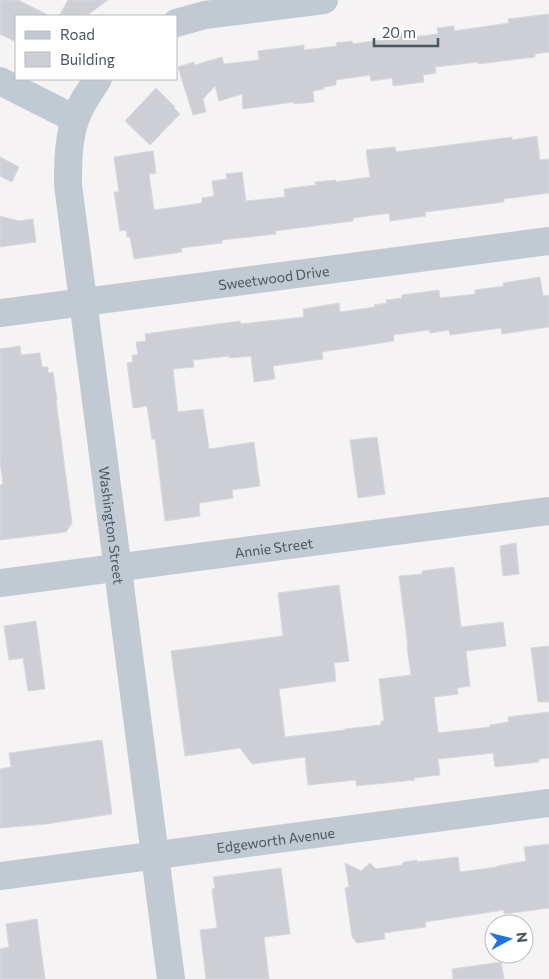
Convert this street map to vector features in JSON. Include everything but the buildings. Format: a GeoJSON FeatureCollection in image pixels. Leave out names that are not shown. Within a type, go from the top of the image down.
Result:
{"type":"FeatureCollection","features":[{"type":"Feature","properties":{"kind":"street"},"geometry":{"type":"LineString","coordinates":[[178,22],[205,15],[324,0]]}},
{"type":"Feature","properties":{"kind":"street","name":"Washington Street"},"geometry":{"type":"LineString","coordinates":[[97,80],[75,119],[70,142],[68,185],[171,979]]}},
{"type":"Feature","properties":{"kind":"street"},"geometry":{"type":"LineString","coordinates":[[0,81],[75,119]]}},
{"type":"Feature","properties":{"kind":"street","name":"Sweetwood Drive"},"geometry":{"type":"LineString","coordinates":[[0,313],[549,241]]}},
{"type":"Feature","properties":{"kind":"street","name":"Annie Street"},"geometry":{"type":"LineString","coordinates":[[0,583],[549,511]]}},
{"type":"Feature","properties":{"kind":"street","name":"Edgeworth Avenue"},"geometry":{"type":"LineString","coordinates":[[0,876],[549,803]]}}]}
